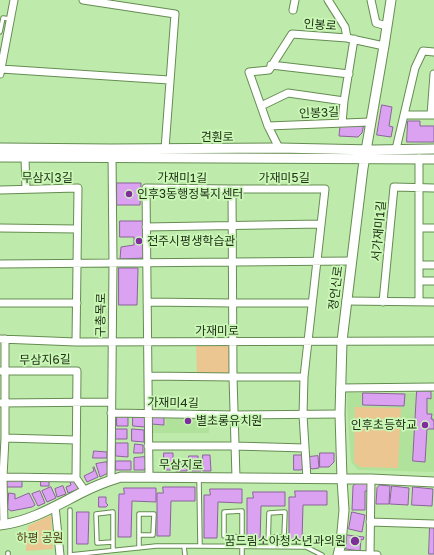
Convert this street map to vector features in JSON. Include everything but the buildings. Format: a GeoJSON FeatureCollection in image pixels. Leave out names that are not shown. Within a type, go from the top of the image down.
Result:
{"type":"FeatureCollection","features":[{"type":"Feature","properties":{"kind":"street"},"geometry":{"type":"LineString","coordinates":[[14,0],[0,72],[169,80]]}},
{"type":"Feature","properties":{"kind":"street"},"geometry":{"type":"LineString","coordinates":[[83,0],[175,14],[165,149]]}},
{"type":"Feature","properties":{"kind":"street"},"geometry":{"type":"LineString","coordinates":[[293,10],[295,0]]}},
{"type":"Feature","properties":{"kind":"street","name":"인봉로"},"geometry":{"type":"LineString","coordinates":[[328,0],[351,39]]}},
{"type":"Feature","properties":{"kind":"street"},"geometry":{"type":"LineString","coordinates":[[371,0],[376,23],[387,26]]}},
{"type":"Feature","properties":{"kind":"street","name":"정언신로"},"geometry":{"type":"LineString","coordinates":[[338,554],[341,543],[344,510],[340,414],[342,341],[365,154],[391,0]]}},
{"type":"Feature","properties":{"kind":"street","name":"인봉로"},"geometry":{"type":"LineString","coordinates":[[271,65],[292,34],[351,39],[384,46]]}},
{"type":"Feature","properties":{"kind":"street"},"geometry":{"type":"LineString","coordinates":[[342,123],[349,74],[351,39]]}},
{"type":"Feature","properties":{"kind":"street"},"geometry":{"type":"LineString","coordinates":[[396,149],[415,68],[423,51],[434,52]]}},
{"type":"Feature","properties":{"kind":"street"},"geometry":{"type":"LineString","coordinates":[[280,148],[268,126],[249,72],[269,70],[271,65],[349,74]]}},
{"type":"Feature","properties":{"kind":"street"},"geometry":{"type":"LineString","coordinates":[[404,115],[432,115],[434,74]]}},
{"type":"Feature","properties":{"kind":"street","name":"인봉3길"},"geometry":{"type":"LineString","coordinates":[[261,106],[288,93],[344,101]]}},
{"type":"Feature","properties":{"kind":"street","name":"인봉3길"},"geometry":{"type":"LineString","coordinates":[[268,126],[370,122]]}},
{"type":"Feature","properties":{"kind":"street","name":"견훤로"},"geometry":{"type":"LineString","coordinates":[[0,148],[112,153],[365,154],[396,149],[434,149]]}},
{"type":"Feature","properties":{"kind":"street","name":"견훤로"},"geometry":{"type":"LineString","coordinates":[[0,157],[25,158],[165,149],[280,148],[434,159]]}},
{"type":"Feature","properties":{"kind":"street","name":"구총목로"},"geometry":{"type":"LineString","coordinates":[[111,480],[113,264],[112,153]]}},
{"type":"Feature","properties":{"kind":"street"},"geometry":{"type":"LineString","coordinates":[[25,158],[26,189]]}},
{"type":"Feature","properties":{"kind":"street"},"geometry":{"type":"LineString","coordinates":[[419,158],[419,302]]}},
{"type":"Feature","properties":{"kind":"street","name":"서가재미1길"},"geometry":{"type":"LineString","coordinates":[[383,302],[394,187],[434,188]]}},
{"type":"Feature","properties":{"kind":"street","name":"무삼지3길"},"geometry":{"type":"LineString","coordinates":[[0,190],[78,188],[76,342]]}},
{"type":"Feature","properties":{"kind":"street","name":"가재미1길"},"geometry":{"type":"LineString","coordinates":[[149,477],[146,188],[232,189]]}},
{"type":"Feature","properties":{"kind":"street"},"geometry":{"type":"LineString","coordinates":[[232,189],[234,304],[233,377],[236,478]]}},
{"type":"Feature","properties":{"kind":"street","name":"가재미5길"},"geometry":{"type":"LineString","coordinates":[[232,189],[325,189],[304,377],[303,415],[307,479]]}},
{"type":"Feature","properties":{"kind":"street"},"geometry":{"type":"LineString","coordinates":[[146,227],[320,224]]}},
{"type":"Feature","properties":{"kind":"street"},"geometry":{"type":"LineString","coordinates":[[0,228],[77,229]]}},
{"type":"Feature","properties":{"kind":"street"},"geometry":{"type":"LineString","coordinates":[[419,228],[434,228]]}},
{"type":"Feature","properties":{"kind":"street"},"geometry":{"type":"LineString","coordinates":[[0,264],[352,261]]}},
{"type":"Feature","properties":{"kind":"street"},"geometry":{"type":"LineString","coordinates":[[418,265],[434,265]]}},
{"type":"Feature","properties":{"kind":"street"},"geometry":{"type":"LineString","coordinates":[[419,281],[434,281]]}},
{"type":"Feature","properties":{"kind":"street"},"geometry":{"type":"LineString","coordinates":[[346,301],[434,302]]}},
{"type":"Feature","properties":{"kind":"street"},"geometry":{"type":"LineString","coordinates":[[147,302],[234,304],[312,302]]}},
{"type":"Feature","properties":{"kind":"street"},"geometry":{"type":"LineString","coordinates":[[0,303],[77,303]]}},
{"type":"Feature","properties":{"kind":"street"},"geometry":{"type":"LineString","coordinates":[[2,525],[5,438],[2,430],[3,339]]}},
{"type":"Feature","properties":{"kind":"street","name":"가재미로"},"geometry":{"type":"LineString","coordinates":[[3,339],[76,342],[434,341]]}},
{"type":"Feature","properties":{"kind":"street","name":"무삼지6길"},"geometry":{"type":"LineString","coordinates":[[2,371],[77,371],[76,478]]}},
{"type":"Feature","properties":{"kind":"street"},"geometry":{"type":"LineString","coordinates":[[148,376],[304,377]]}},
{"type":"Feature","properties":{"kind":"street"},"geometry":{"type":"LineString","coordinates":[[340,388],[434,387]]}},
{"type":"Feature","properties":{"kind":"street"},"geometry":{"type":"LineString","coordinates":[[3,403],[112,402]]}},
{"type":"Feature","properties":{"kind":"street","name":"가재미4길"},"geometry":{"type":"LineString","coordinates":[[111,413],[235,416],[340,414]]}},
{"type":"Feature","properties":{"kind":"street"},"geometry":{"type":"LineString","coordinates":[[5,438],[76,440]]}},
{"type":"Feature","properties":{"kind":"street"},"geometry":{"type":"LineString","coordinates":[[148,446],[305,448]]}},
{"type":"Feature","properties":{"kind":"street","name":"무삼지로"},"geometry":{"type":"LineString","coordinates":[[2,525],[25,520],[85,491],[121,476],[371,479],[434,482]]}},
{"type":"Feature","properties":{"kind":"street"},"geometry":{"type":"LineString","coordinates":[[3,477],[76,478],[85,491]]}},
{"type":"Feature","properties":{"kind":"street"},"geometry":{"type":"LineString","coordinates":[[370,555],[371,479]]}},
{"type":"Feature","properties":{"kind":"street"},"geometry":{"type":"LineString","coordinates":[[55,506],[60,555]]}},
{"type":"Feature","properties":{"kind":"street"},"geometry":{"type":"LineString","coordinates":[[370,522],[434,524]]}},
{"type":"Feature","properties":{"kind":"street"},"geometry":{"type":"LineString","coordinates":[[338,554],[377,555]]}},
{"type":"Feature","properties":{"kind":"lane"},"geometry":{"type":"LineString","coordinates":[[0,32],[3,18],[11,20]]}},
{"type":"Feature","properties":{"kind":"lane"},"geometry":{"type":"LineString","coordinates":[[198,478],[200,546]]}},
{"type":"Feature","properties":{"kind":"lane"},"geometry":{"type":"LineString","coordinates":[[70,510],[70,554],[156,546],[268,546],[306,547],[322,555]]}},
{"type":"Feature","properties":{"kind":"lane"},"geometry":{"type":"LineString","coordinates":[[113,542],[96,543],[96,514],[113,512],[113,542],[113,550]]}},
{"type":"Feature","properties":{"kind":"lane"},"geometry":{"type":"LineString","coordinates":[[242,537],[224,536],[224,512],[242,512],[242,537],[242,555]]}},
{"type":"Feature","properties":{"kind":"lane"},"geometry":{"type":"LineString","coordinates":[[268,537],[284,537],[285,512],[269,513],[268,537],[268,546]]}},
{"type":"Feature","properties":{"kind":"lane"},"geometry":{"type":"LineString","coordinates":[[139,536],[154,535],[154,514],[139,514],[139,536],[139,548]]}},
{"type":"Feature","properties":{"kind":"lane"},"geometry":{"type":"LineString","coordinates":[[184,546],[185,555]]}},
{"type":"Feature","properties":{"kind":"shaded area"},"geometry":{"type":"Polygon","coordinates":[[[347,393],[434,393],[434,472],[358,470],[351,462],[347,393]]]}},
{"type":"Feature","properties":{"kind":"shaded area","name":"별초롱유치원"},"geometry":{"type":"Polygon","coordinates":[[[166,416],[209,416],[209,433],[152,433],[152,425],[166,425],[166,416]]]}},
{"type":"Feature","properties":{"kind":"green space"},"geometry":{"type":"Polygon","coordinates":[[[196,342],[234,342],[233,377],[197,377],[196,342]]]}},
{"type":"Feature","properties":{"kind":"green space"},"geometry":{"type":"Polygon","coordinates":[[[355,407],[401,408],[398,468],[360,467],[354,462],[355,407]]]}},
{"type":"Feature","properties":{"kind":"green space","name":"하평 공원"},"geometry":{"type":"Polygon","coordinates":[[[51,515],[53,549],[26,551],[28,526],[51,515]]]}},
{"type":"Feature","properties":{"kind":"place","name":"인후3동행정복지센터"},"geometry":{"type":"Point","coordinates":[129,194]}},
{"type":"Feature","properties":{"kind":"place","name":"전주시평생학습관"},"geometry":{"type":"Point","coordinates":[139,241]}},
{"type":"Feature","properties":{"kind":"place","name":"별초롱유치원"},"geometry":{"type":"Point","coordinates":[188,421]}},
{"type":"Feature","properties":{"kind":"place","name":"인후초등학교"},"geometry":{"type":"Point","coordinates":[425,425]}},
{"type":"Feature","properties":{"kind":"place","name":"꿈드림소아청소년과의원"},"geometry":{"type":"Point","coordinates":[355,541]}}]}
